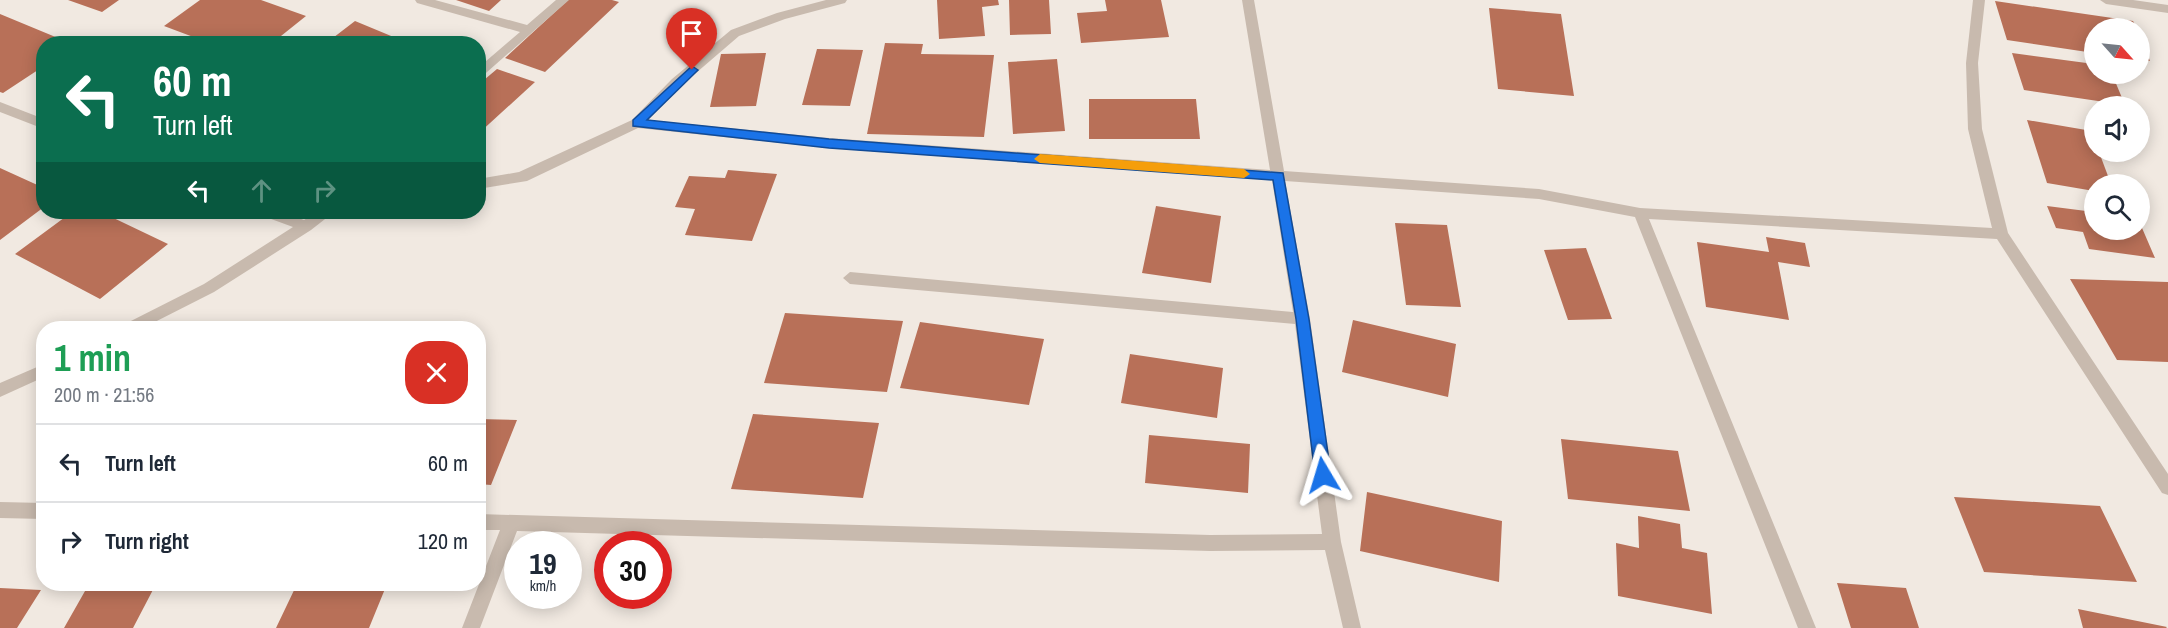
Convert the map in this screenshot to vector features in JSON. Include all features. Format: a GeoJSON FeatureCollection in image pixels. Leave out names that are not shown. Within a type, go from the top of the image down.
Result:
{"type":"FeatureCollection","features":[{"type":"Feature","properties":{"kind":"street"},"geometry":{"type":"LineString","coordinates":[[421,0],[529,30]]}},
{"type":"Feature","properties":{"kind":"street"},"geometry":{"type":"LineString","coordinates":[[486,69],[563,0]]}},
{"type":"Feature","properties":{"kind":"street"},"geometry":{"type":"LineString","coordinates":[[777,0],[781,16]]}},
{"type":"Feature","properties":{"kind":"street"},"geometry":{"type":"LineString","coordinates":[[486,183],[522,177],[637,123],[677,82],[735,33],[781,16],[841,0]]}},
{"type":"Feature","properties":{"kind":"street"},"geometry":{"type":"LineString","coordinates":[[1248,0],[1302,319],[1332,542],[1353,628]]}},
{"type":"Feature","properties":{"kind":"street"},"geometry":{"type":"LineString","coordinates":[[1979,0],[1972,63],[1975,129],[2001,234],[2168,488]]}},
{"type":"Feature","properties":{"kind":"street"},"geometry":{"type":"LineString","coordinates":[[2106,0],[2163,9],[2168,20]]}},
{"type":"Feature","properties":{"kind":"street"},"geometry":{"type":"LineString","coordinates":[[0,107],[36,121]]}},
{"type":"Feature","properties":{"kind":"street"},"geometry":{"type":"LineString","coordinates":[[637,123],[829,143],[1539,194],[1640,213],[2001,234]]}},
{"type":"Feature","properties":{"kind":"street"},"geometry":{"type":"LineString","coordinates":[[1640,213],[1807,628]]}},
{"type":"Feature","properties":{"kind":"street"},"geometry":{"type":"LineString","coordinates":[[287,219],[306,226]]}},
{"type":"Feature","properties":{"kind":"street"},"geometry":{"type":"LineString","coordinates":[[144,321],[209,288],[316,219]]}},
{"type":"Feature","properties":{"kind":"street"},"geometry":{"type":"LineString","coordinates":[[850,278],[1302,319]]}},
{"type":"Feature","properties":{"kind":"street"},"geometry":{"type":"LineString","coordinates":[[0,390],[36,374]]}},
{"type":"Feature","properties":{"kind":"street"},"geometry":{"type":"LineString","coordinates":[[0,510],[36,511]]}},
{"type":"Feature","properties":{"kind":"street"},"geometry":{"type":"LineString","coordinates":[[486,522],[1210,543],[1332,542]]}},
{"type":"Feature","properties":{"kind":"street"},"geometry":{"type":"LineString","coordinates":[[486,589],[511,523]]}},
{"type":"Feature","properties":{"kind":"street"},"geometry":{"type":"LineString","coordinates":[[471,628],[485,591]]}},
{"type":"Feature","properties":{"kind":"building"},"geometry":{"type":"Polygon","coordinates":[[[68,0],[119,0],[102,12],[68,0]]]}},
{"type":"Feature","properties":{"kind":"building"},"geometry":{"type":"Polygon","coordinates":[[[200,0],[261,0],[306,16],[281,36],[191,36],[164,26],[200,0]]]}},
{"type":"Feature","properties":{"kind":"building"},"geometry":{"type":"Polygon","coordinates":[[[456,0],[501,0],[489,11],[456,0]]]}},
{"type":"Feature","properties":{"kind":"building"},"geometry":{"type":"Polygon","coordinates":[[[568,0],[619,2],[545,72],[505,58],[568,0]]]}},
{"type":"Feature","properties":{"kind":"building"},"geometry":{"type":"Polygon","coordinates":[[[937,0],[998,0],[999,5],[982,7],[985,36],[939,39],[937,0]]]}},
{"type":"Feature","properties":{"kind":"building"},"geometry":{"type":"Polygon","coordinates":[[[1009,0],[1049,0],[1051,34],[1010,35],[1009,0]]]}},
{"type":"Feature","properties":{"kind":"building"},"geometry":{"type":"Polygon","coordinates":[[[1105,0],[1161,0],[1169,37],[1081,43],[1077,13],[1107,11],[1105,0]]]}},
{"type":"Feature","properties":{"kind":"building"},"geometry":{"type":"Polygon","coordinates":[[[1995,1],[2112,18],[2084,18],[2084,52],[2007,40],[1995,1]]]}},
{"type":"Feature","properties":{"kind":"building"},"geometry":{"type":"Polygon","coordinates":[[[1489,8],[1561,14],[1574,96],[1498,89],[1489,8]]]}},
{"type":"Feature","properties":{"kind":"building"},"geometry":{"type":"Polygon","coordinates":[[[0,14],[53,36],[36,36],[36,71],[3,93],[0,92],[0,14]]]}},
{"type":"Feature","properties":{"kind":"building"},"geometry":{"type":"Polygon","coordinates":[[[355,21],[391,36],[335,36],[355,21]]]}},
{"type":"Feature","properties":{"kind":"building"},"geometry":{"type":"Polygon","coordinates":[[[885,43],[923,44],[921,54],[994,55],[984,137],[867,134],[885,43]]]}},
{"type":"Feature","properties":{"kind":"building"},"geometry":{"type":"Polygon","coordinates":[[[817,49],[863,50],[850,106],[802,105],[817,49]]]}},
{"type":"Feature","properties":{"kind":"building"},"geometry":{"type":"Polygon","coordinates":[[[766,53],[756,106],[710,107],[721,54],[766,53]]]}},
{"type":"Feature","properties":{"kind":"building"},"geometry":{"type":"Polygon","coordinates":[[[2012,53],[2084,63],[2084,84],[2116,84],[2121,96],[2084,96],[2084,99],[2024,90],[2012,53]]]}},
{"type":"Feature","properties":{"kind":"building"},"geometry":{"type":"Polygon","coordinates":[[[1057,59],[1065,131],[1013,134],[1008,62],[1057,59]]]}},
{"type":"Feature","properties":{"kind":"building"},"geometry":{"type":"Polygon","coordinates":[[[497,69],[535,82],[486,127],[486,78],[497,69]]]}},
{"type":"Feature","properties":{"kind":"building"},"geometry":{"type":"Polygon","coordinates":[[[1089,99],[1196,99],[1200,139],[1089,139],[1089,99]]]}},
{"type":"Feature","properties":{"kind":"building"},"geometry":{"type":"Polygon","coordinates":[[[2027,120],[2084,130],[2084,162],[2103,162],[2107,174],[2084,174],[2084,189],[2047,183],[2027,120]]]}},
{"type":"Feature","properties":{"kind":"building"},"geometry":{"type":"Polygon","coordinates":[[[0,168],[36,184],[36,213],[0,240],[0,168]]]}},
{"type":"Feature","properties":{"kind":"building"},"geometry":{"type":"Polygon","coordinates":[[[728,170],[777,174],[752,241],[685,235],[695,209],[675,207],[689,176],[725,178],[728,170]]]}},
{"type":"Feature","properties":{"kind":"building"},"geometry":{"type":"Polygon","coordinates":[[[1156,206],[1221,216],[1211,283],[1142,273],[1156,206]]]}},
{"type":"Feature","properties":{"kind":"building"},"geometry":{"type":"Polygon","coordinates":[[[2047,206],[2084,211],[2084,235],[2083,232],[2056,228],[2047,206]]]}},
{"type":"Feature","properties":{"kind":"building"},"geometry":{"type":"Polygon","coordinates":[[[62,219],[116,219],[168,244],[100,299],[15,254],[62,219]]]}},
{"type":"Feature","properties":{"kind":"building"},"geometry":{"type":"Polygon","coordinates":[[[1395,223],[1447,225],[1461,307],[1406,305],[1395,223]]]}},
{"type":"Feature","properties":{"kind":"building"},"geometry":{"type":"Polygon","coordinates":[[[1766,237],[1805,243],[1810,267],[1778,262],[1789,320],[1706,307],[1697,242],[1769,252],[1766,237]]]}},
{"type":"Feature","properties":{"kind":"building"},"geometry":{"type":"Polygon","coordinates":[[[2086,240],[2147,240],[2155,258],[2089,249],[2086,240]]]}},
{"type":"Feature","properties":{"kind":"building"},"geometry":{"type":"Polygon","coordinates":[[[1586,248],[1612,319],[1568,320],[1544,250],[1586,248]]]}},
{"type":"Feature","properties":{"kind":"building"},"geometry":{"type":"Polygon","coordinates":[[[2070,279],[2168,282],[2168,362],[2117,360],[2070,279]]]}},
{"type":"Feature","properties":{"kind":"building"},"geometry":{"type":"Polygon","coordinates":[[[785,313],[903,321],[887,392],[764,383],[785,313]]]}},
{"type":"Feature","properties":{"kind":"building"},"geometry":{"type":"Polygon","coordinates":[[[1353,320],[1456,344],[1448,397],[1342,372],[1353,320]]]}},
{"type":"Feature","properties":{"kind":"building"},"geometry":{"type":"Polygon","coordinates":[[[920,322],[1044,339],[1029,405],[900,388],[920,322]]]}},
{"type":"Feature","properties":{"kind":"building"},"geometry":{"type":"Polygon","coordinates":[[[1130,354],[1223,368],[1217,418],[1121,403],[1130,354]]]}},
{"type":"Feature","properties":{"kind":"building"},"geometry":{"type":"Polygon","coordinates":[[[753,414],[879,423],[863,498],[731,489],[753,414]]]}},
{"type":"Feature","properties":{"kind":"building"},"geometry":{"type":"Polygon","coordinates":[[[486,419],[517,420],[491,485],[486,485],[486,419]]]}},
{"type":"Feature","properties":{"kind":"building"},"geometry":{"type":"Polygon","coordinates":[[[1149,435],[1250,444],[1248,493],[1145,483],[1149,435]]]}},
{"type":"Feature","properties":{"kind":"building"},"geometry":{"type":"Polygon","coordinates":[[[1561,439],[1678,451],[1690,511],[1568,499],[1561,439]]]}},
{"type":"Feature","properties":{"kind":"building"},"geometry":{"type":"Polygon","coordinates":[[[1367,492],[1502,521],[1499,582],[1360,551],[1367,492]]]}},
{"type":"Feature","properties":{"kind":"building"},"geometry":{"type":"Polygon","coordinates":[[[1954,497],[2100,506],[2137,582],[1984,572],[1954,497]]]}},
{"type":"Feature","properties":{"kind":"building"},"geometry":{"type":"Polygon","coordinates":[[[1638,516],[1680,524],[1682,548],[1707,553],[1712,614],[1618,596],[1616,543],[1639,548],[1638,516]]]}},
{"type":"Feature","properties":{"kind":"building"},"geometry":{"type":"Polygon","coordinates":[[[1837,583],[1906,588],[1919,628],[1851,628],[1837,583]]]}},
{"type":"Feature","properties":{"kind":"building"},"geometry":{"type":"Polygon","coordinates":[[[0,588],[40,591],[17,628],[0,628],[0,588]]]}},
{"type":"Feature","properties":{"kind":"building"},"geometry":{"type":"Polygon","coordinates":[[[85,591],[152,591],[133,628],[64,628],[85,591]]]}},
{"type":"Feature","properties":{"kind":"building"},"geometry":{"type":"Polygon","coordinates":[[[294,591],[384,591],[369,628],[276,628],[294,591]]]}},
{"type":"Feature","properties":{"kind":"building"},"geometry":{"type":"Polygon","coordinates":[[[2078,609],[2167,627],[2083,628],[2078,609]]]}},
{"type":"Feature","properties":{"kind":"slow traffic"},"geometry":{"type":"LineString","coordinates":[[1040,159],[1244,174]]}},
{"type":"Feature","properties":{"kind":"route"},"geometry":{"type":"LineString","coordinates":[[692,70],[637,123],[829,143],[1278,176],[1302,319],[1323,475]]}}]}
